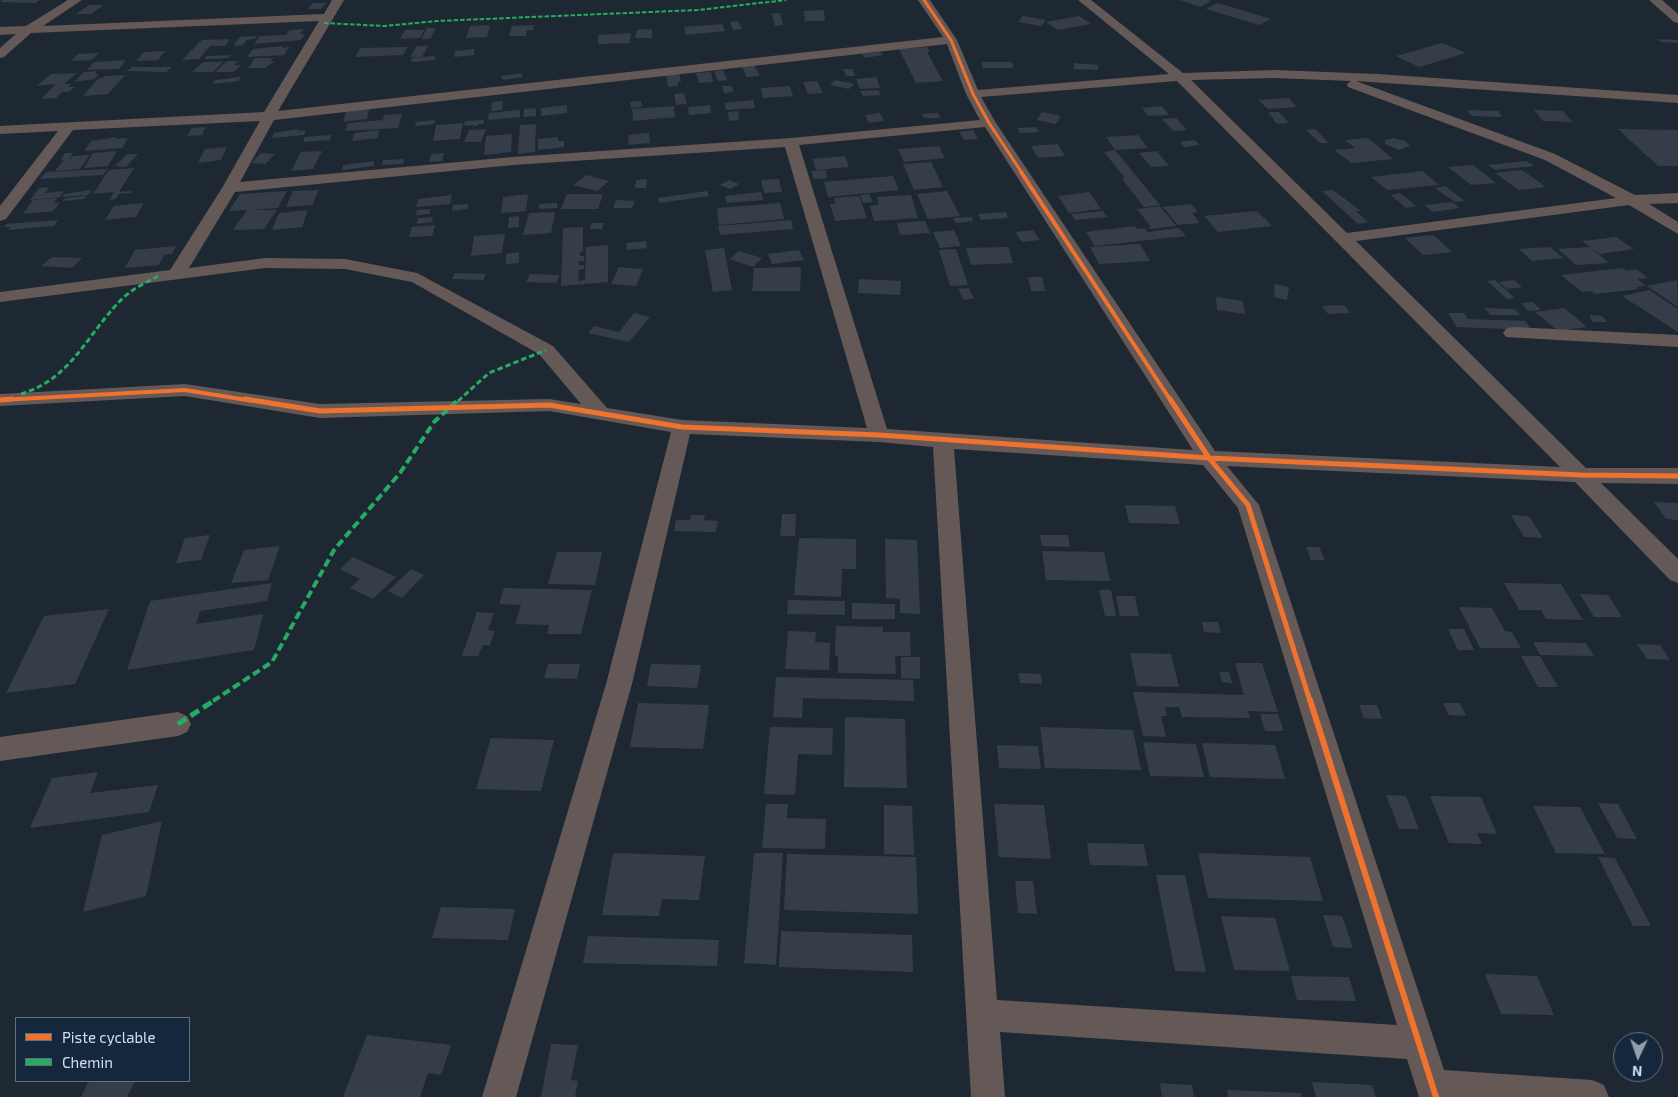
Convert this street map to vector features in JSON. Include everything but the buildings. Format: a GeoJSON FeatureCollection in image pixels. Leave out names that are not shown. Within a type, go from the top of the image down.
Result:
{"type":"FeatureCollection","features":[{"type":"Feature","properties":{"kind":"street"},"geometry":{"type":"LineString","coordinates":[[0,54],[28,30],[76,0]]}},
{"type":"Feature","properties":{"kind":"street"},"geometry":{"type":"LineString","coordinates":[[177,273],[230,188],[269,116],[338,0]]}},
{"type":"Feature","properties":{"kind":"street"},"geometry":{"type":"LineString","coordinates":[[924,0],[951,40],[973,94],[990,123],[1209,458],[1248,505],[1434,1091],[1592,1097]]}},
{"type":"Feature","properties":{"kind":"street"},"geometry":{"type":"LineString","coordinates":[[1084,0],[1180,77],[1678,574]]}},
{"type":"Feature","properties":{"kind":"street"},"geometry":{"type":"LineString","coordinates":[[1655,0],[1678,20]]}},
{"type":"Feature","properties":{"kind":"street"},"geometry":{"type":"LineString","coordinates":[[0,31],[328,17]]}},
{"type":"Feature","properties":{"kind":"street"},"geometry":{"type":"LineString","coordinates":[[0,130],[269,116],[951,40]]}},
{"type":"Feature","properties":{"kind":"street"},"geometry":{"type":"LineString","coordinates":[[973,94],[1180,77],[1330,75],[1678,99]]}},
{"type":"Feature","properties":{"kind":"street"},"geometry":{"type":"LineString","coordinates":[[1330,75],[1550,157],[1632,200],[1678,229]]}},
{"type":"Feature","properties":{"kind":"street"},"geometry":{"type":"LineString","coordinates":[[230,188],[513,161],[791,142],[990,123]]}},
{"type":"Feature","properties":{"kind":"street"},"geometry":{"type":"LineString","coordinates":[[0,216],[68,127]]}},
{"type":"Feature","properties":{"kind":"street"},"geometry":{"type":"LineString","coordinates":[[791,142],[879,435]]}},
{"type":"Feature","properties":{"kind":"street"},"geometry":{"type":"LineString","coordinates":[[1343,238],[1632,200],[1678,198]]}},
{"type":"Feature","properties":{"kind":"street"},"geometry":{"type":"LineString","coordinates":[[0,297],[264,263],[345,264],[416,278],[546,350],[600,413]]}},
{"type":"Feature","properties":{"kind":"street"},"geometry":{"type":"LineString","coordinates":[[1512,333],[1678,341]]}},
{"type":"Feature","properties":{"kind":"street"},"geometry":{"type":"LineString","coordinates":[[0,400],[185,390],[320,411],[549,405],[682,427],[879,435],[943,441],[1209,458],[1581,476],[1678,476]]}},
{"type":"Feature","properties":{"kind":"street"},"geometry":{"type":"LineString","coordinates":[[499,1097],[620,684],[682,427]]}},
{"type":"Feature","properties":{"kind":"street"},"geometry":{"type":"LineString","coordinates":[[943,441],[988,1097]]}},
{"type":"Feature","properties":{"kind":"street"},"geometry":{"type":"LineString","coordinates":[[0,749],[178,724]]}},
{"type":"Feature","properties":{"kind":"street"},"geometry":{"type":"LineString","coordinates":[[982,1015],[1418,1043]]}},
{"type":"Feature","properties":{"kind":"marked path"},"geometry":{"type":"LineString","coordinates":[[324,23],[384,26],[437,21],[698,10],[786,0]]}},
{"type":"Feature","properties":{"kind":"marked path"},"geometry":{"type":"LineString","coordinates":[[21,394],[41,388],[74,359],[120,301],[138,287],[158,276]]}},
{"type":"Feature","properties":{"kind":"marked path"},"geometry":{"type":"LineString","coordinates":[[178,724],[272,662],[334,550],[400,473],[434,422],[489,373],[546,350]]}},
{"type":"Feature","properties":{"kind":"cycle path"},"geometry":{"type":"LineString","coordinates":[[924,0],[951,40],[973,94],[989,123],[1209,458],[1248,505],[1436,1097]]}},
{"type":"Feature","properties":{"kind":"cycle path"},"geometry":{"type":"LineString","coordinates":[[0,400],[185,390],[320,411],[549,405],[682,427],[879,435],[943,441],[1209,458],[1581,475],[1678,476]]}}]}
